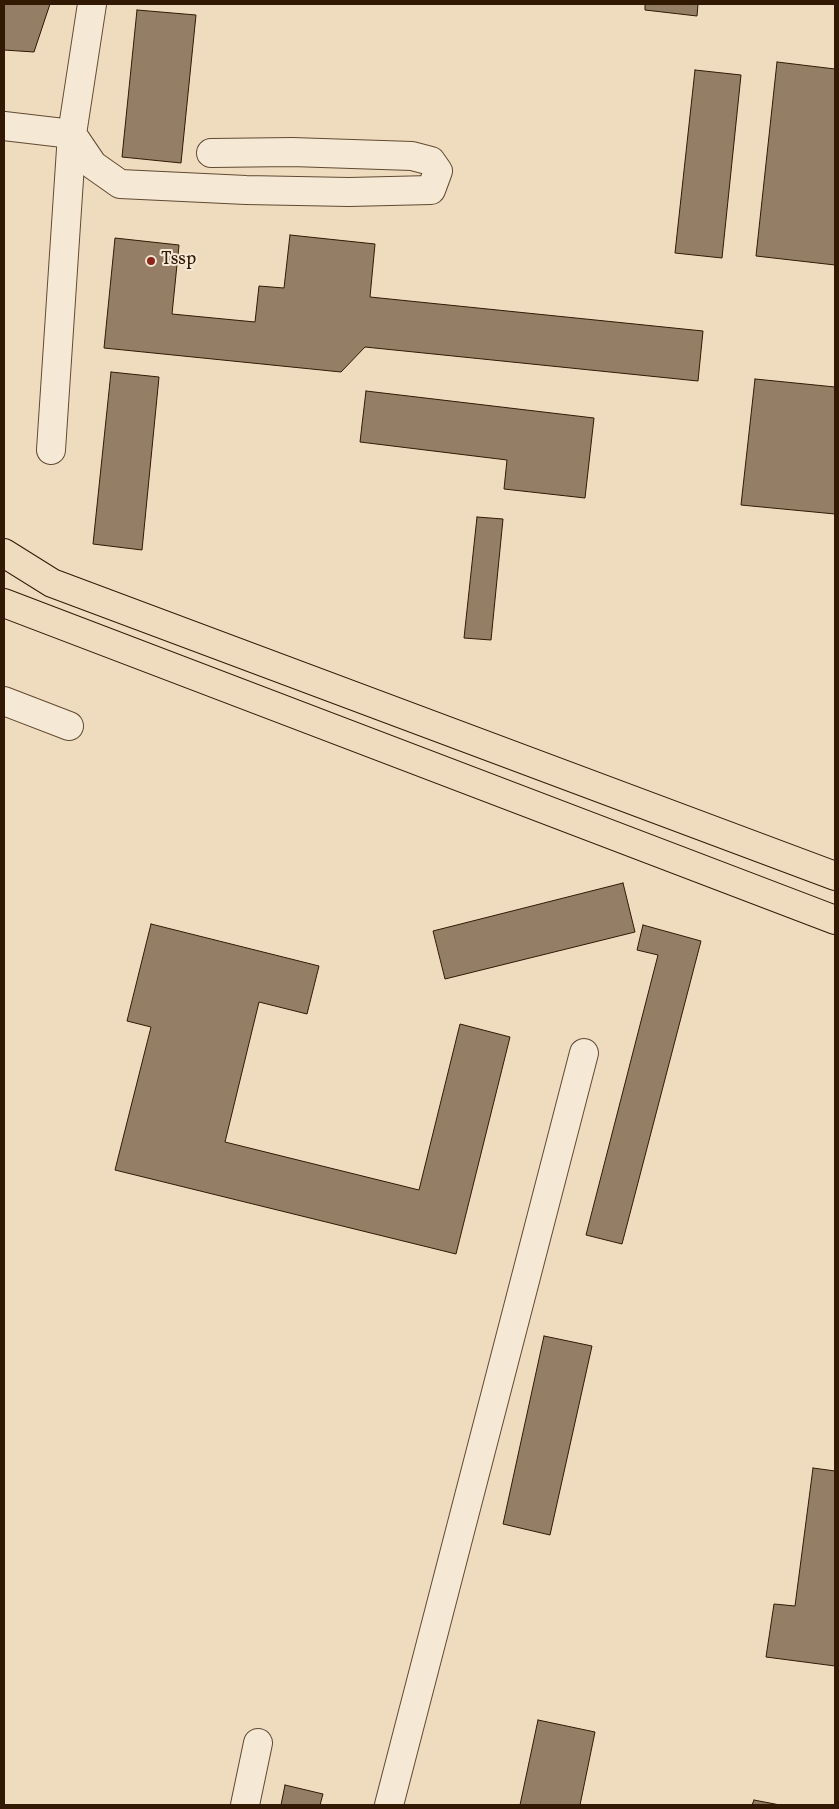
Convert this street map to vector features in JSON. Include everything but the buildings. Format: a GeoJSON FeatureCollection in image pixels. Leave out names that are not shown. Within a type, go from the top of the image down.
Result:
{"type":"FeatureCollection","features":[{"type":"Feature","properties":{"kind":"main road"},"geometry":{"type":"LineString","coordinates":[[4,553],[52,583],[835,876]]}},
{"type":"Feature","properties":{"kind":"main road"},"geometry":{"type":"LineString","coordinates":[[4,603],[835,920]]}},
{"type":"Feature","properties":{"kind":"lane"},"geometry":{"type":"LineString","coordinates":[[51,450],[72,134],[92,4]]}},
{"type":"Feature","properties":{"kind":"lane"},"geometry":{"type":"LineString","coordinates":[[4,126],[72,134],[93,165],[120,184],[330,192],[431,190],[438,171],[431,161],[412,156],[292,152],[211,153]]}},
{"type":"Feature","properties":{"kind":"lane"},"geometry":{"type":"LineString","coordinates":[[4,701],[69,726]]}},
{"type":"Feature","properties":{"kind":"lane"},"geometry":{"type":"LineString","coordinates":[[389,1805],[584,1054]]}},
{"type":"Feature","properties":{"kind":"lane"},"geometry":{"type":"LineString","coordinates":[[245,1805],[258,1743]]}},
{"type":"Feature","properties":{"kind":"place","name":"Tssp"},"geometry":{"type":"Point","coordinates":[151,261]}}]}
